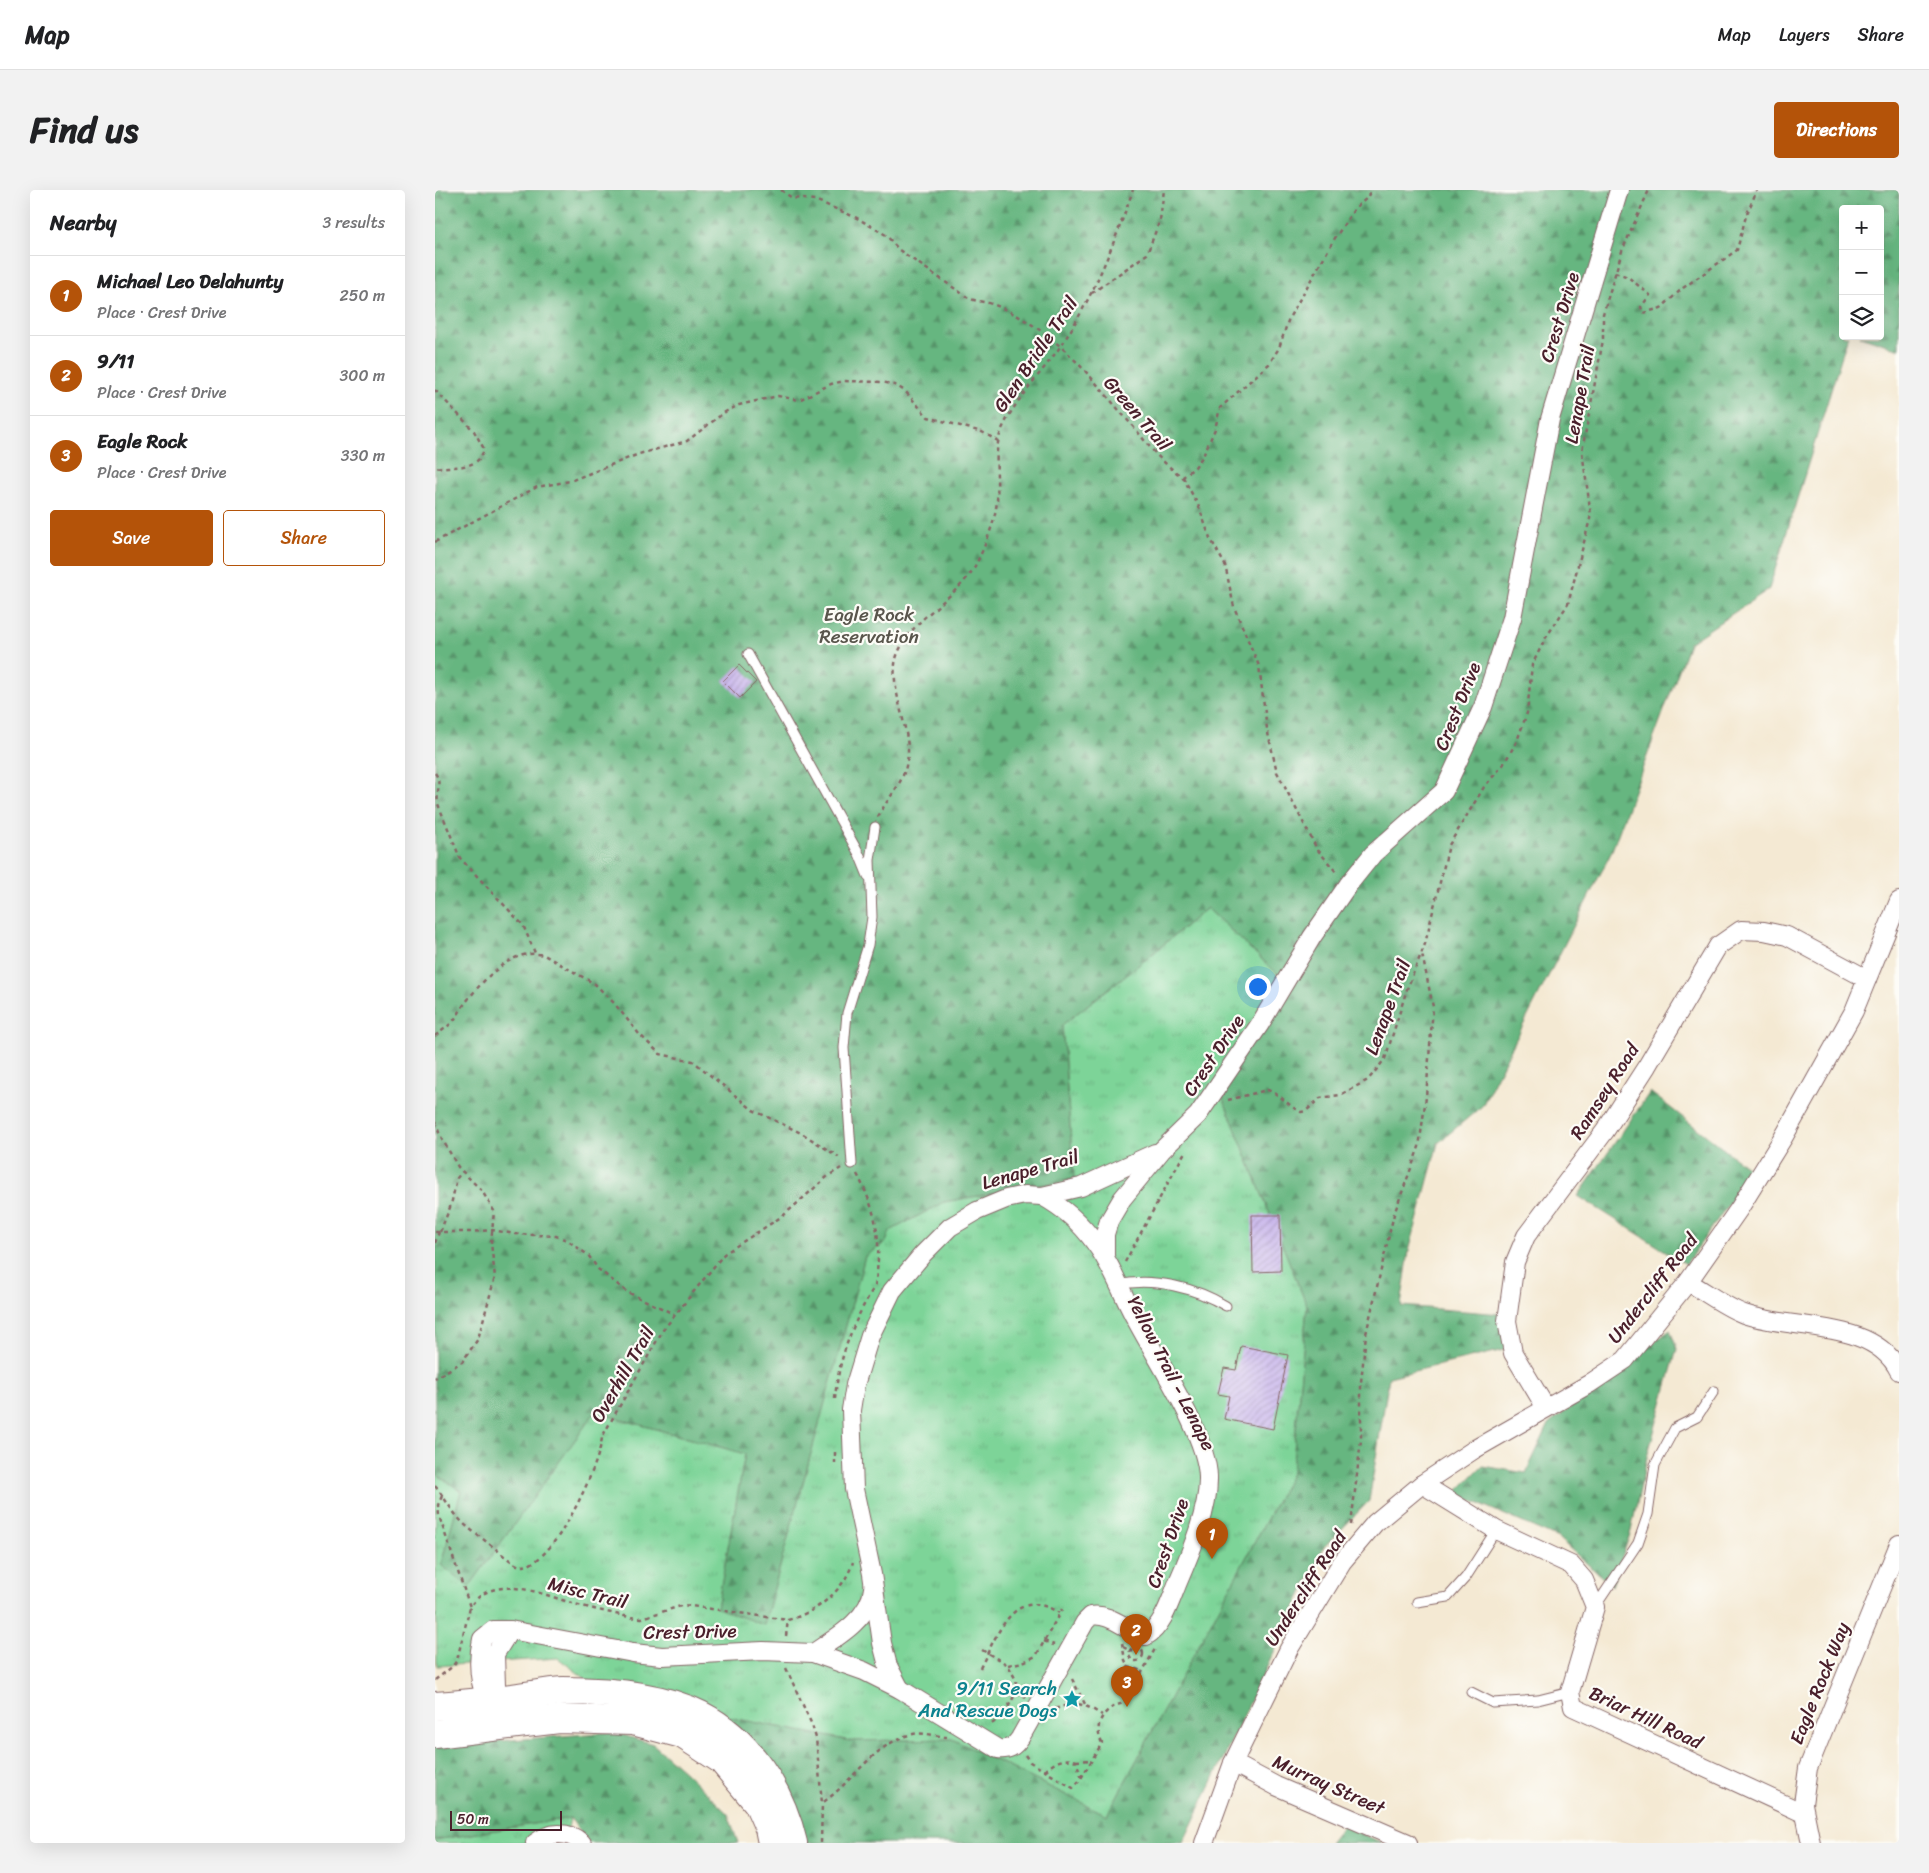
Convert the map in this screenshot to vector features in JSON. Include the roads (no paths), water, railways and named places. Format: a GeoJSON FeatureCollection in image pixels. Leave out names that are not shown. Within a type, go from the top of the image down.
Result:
{"type":"FeatureCollection","features":[{"type":"Feature","properties":{"kind":"main road"},"geometry":{"type":"LineString","coordinates":[[435,1706],[562,1691],[625,1695],[670,1703],[701,1715],[728,1735],[759,1765],[777,1795],[789,1826],[793,1843]]}},
{"type":"Feature","properties":{"kind":"main road"},"geometry":{"type":"LineString","coordinates":[[435,1721],[481,1713],[487,1701]]}},
{"type":"Feature","properties":{"kind":"main road"},"geometry":{"type":"LineString","coordinates":[[487,1701],[501,1727]]}},
{"type":"Feature","properties":{"kind":"main road"},"geometry":{"type":"LineString","coordinates":[[435,1734],[559,1719],[633,1721],[682,1734],[722,1760],[758,1803],[769,1828],[772,1843]]}},
{"type":"Feature","properties":{"kind":"street","name":"Crest Drive"},"geometry":{"type":"LineString","coordinates":[[1105,1256],[1104,1240],[1109,1221],[1122,1199],[1162,1150],[1179,1135],[1204,1107],[1259,1024],[1312,937],[1348,885],[1373,854],[1444,791],[1483,707],[1512,618],[1550,418],[1619,190]]}},
{"type":"Feature","properties":{"kind":"street","name":"Undercliff Road"},"geometry":{"type":"LineString","coordinates":[[1204,1843],[1233,1763],[1289,1649],[1346,1558],[1375,1524],[1422,1484],[1475,1449],[1589,1384],[1625,1360],[1688,1282],[1739,1209],[1783,1138],[1854,1010],[1899,901]]}},
{"type":"Feature","properties":{"kind":"street","name":"Ramsey Road"},"geometry":{"type":"LineString","coordinates":[[1546,1408],[1513,1353],[1507,1321],[1515,1262],[1526,1236],[1605,1131],[1647,1066],[1718,946],[1741,930],[1779,934],[1787,936],[1867,979]]}},
{"type":"Feature","properties":{"kind":"street","name":"Crest Drive"},"geometry":{"type":"LineString","coordinates":[[900,1689],[888,1666],[882,1643],[873,1585],[854,1489],[851,1410],[855,1385],[870,1336],[892,1291],[923,1254],[950,1227],[977,1211],[1007,1200],[1025,1195],[1042,1196],[1081,1187],[1162,1150]]}},
{"type":"Feature","properties":{"kind":"street","name":"Crest Drive"},"geometry":{"type":"LineString","coordinates":[[487,1701],[479,1676],[482,1639],[493,1630],[510,1630],[633,1653],[662,1656],[783,1651],[813,1653],[864,1671],[900,1689],[998,1749],[1007,1750],[1014,1746],[1085,1622],[1091,1616],[1105,1616],[1134,1633],[1146,1636],[1153,1632],[1176,1588],[1198,1529],[1207,1491],[1205,1457],[1183,1408],[1118,1285],[1105,1256],[1068,1212],[1042,1196]]}},
{"type":"Feature","properties":{"kind":"street"},"geometry":{"type":"LineString","coordinates":[[1688,1282],[1743,1314],[1785,1324],[1850,1334],[1875,1344],[1893,1359],[1899,1371]]}},
{"type":"Feature","properties":{"kind":"street"},"geometry":{"type":"LineString","coordinates":[[1422,1484],[1496,1530],[1571,1565],[1584,1580],[1595,1607]]}},
{"type":"Feature","properties":{"kind":"street","name":"Eagle Rock Way"},"geometry":{"type":"LineString","coordinates":[[1811,1843],[1803,1814],[1804,1786],[1812,1757],[1899,1544]]}},
{"type":"Feature","properties":{"kind":"street"},"geometry":{"type":"LineString","coordinates":[[813,1653],[835,1639],[856,1621],[872,1596],[873,1585]]}},
{"type":"Feature","properties":{"kind":"street","name":"Briar Hill Road"},"geometry":{"type":"LineString","coordinates":[[1595,1607],[1570,1692],[1573,1707],[1803,1814]]}},
{"type":"Feature","properties":{"kind":"street","name":"Murray Street"},"geometry":{"type":"LineString","coordinates":[[1233,1763],[1276,1786],[1408,1843]]}},
{"type":"Feature","properties":{"kind":"street"},"geometry":{"type":"LineString","coordinates":[[535,1843],[544,1837],[563,1834],[573,1837],[582,1843]]}},
{"type":"Feature","properties":{"kind":"lane"},"geometry":{"type":"LineString","coordinates":[[749,654],[859,854],[871,883]]}},
{"type":"Feature","properties":{"kind":"lane"},"geometry":{"type":"LineString","coordinates":[[852,1164],[844,1048],[847,1012],[868,945],[872,917],[869,860],[875,827]]}},
{"type":"Feature","properties":{"kind":"lane"},"geometry":{"type":"LineString","coordinates":[[1118,1285],[1133,1282],[1189,1289],[1226,1306]]}},
{"type":"Feature","properties":{"kind":"lane"},"geometry":{"type":"LineString","coordinates":[[1595,1607],[1638,1543],[1648,1514],[1655,1465],[1675,1428],[1697,1417],[1714,1391]]}},
{"type":"Feature","properties":{"kind":"lane"},"geometry":{"type":"LineString","coordinates":[[1417,1602],[1448,1596],[1466,1576],[1496,1530]]}},
{"type":"Feature","properties":{"kind":"lane"},"geometry":{"type":"LineString","coordinates":[[1471,1692],[1493,1703],[1538,1700],[1570,1692]]}},
{"type":"Feature","properties":{"kind":"place","name":"Michael Leo Delahunty"},"geometry":{"type":"Point","coordinates":[1212,1559]}},
{"type":"Feature","properties":{"kind":"place","name":"9/11"},"geometry":{"type":"Point","coordinates":[1136,1655]}},
{"type":"Feature","properties":{"kind":"place","name":"9/11 Search And Rescue Dogs"},"geometry":{"type":"Point","coordinates":[1072,1699]}},
{"type":"Feature","properties":{"kind":"place","name":"Eagle Rock"},"geometry":{"type":"Point","coordinates":[1127,1707]}},
{"type":"Feature","properties":{"kind":"park label","name":"Eagle Rock Reservation"},"geometry":{"type":"Point","coordinates":[869,625]}}]}
